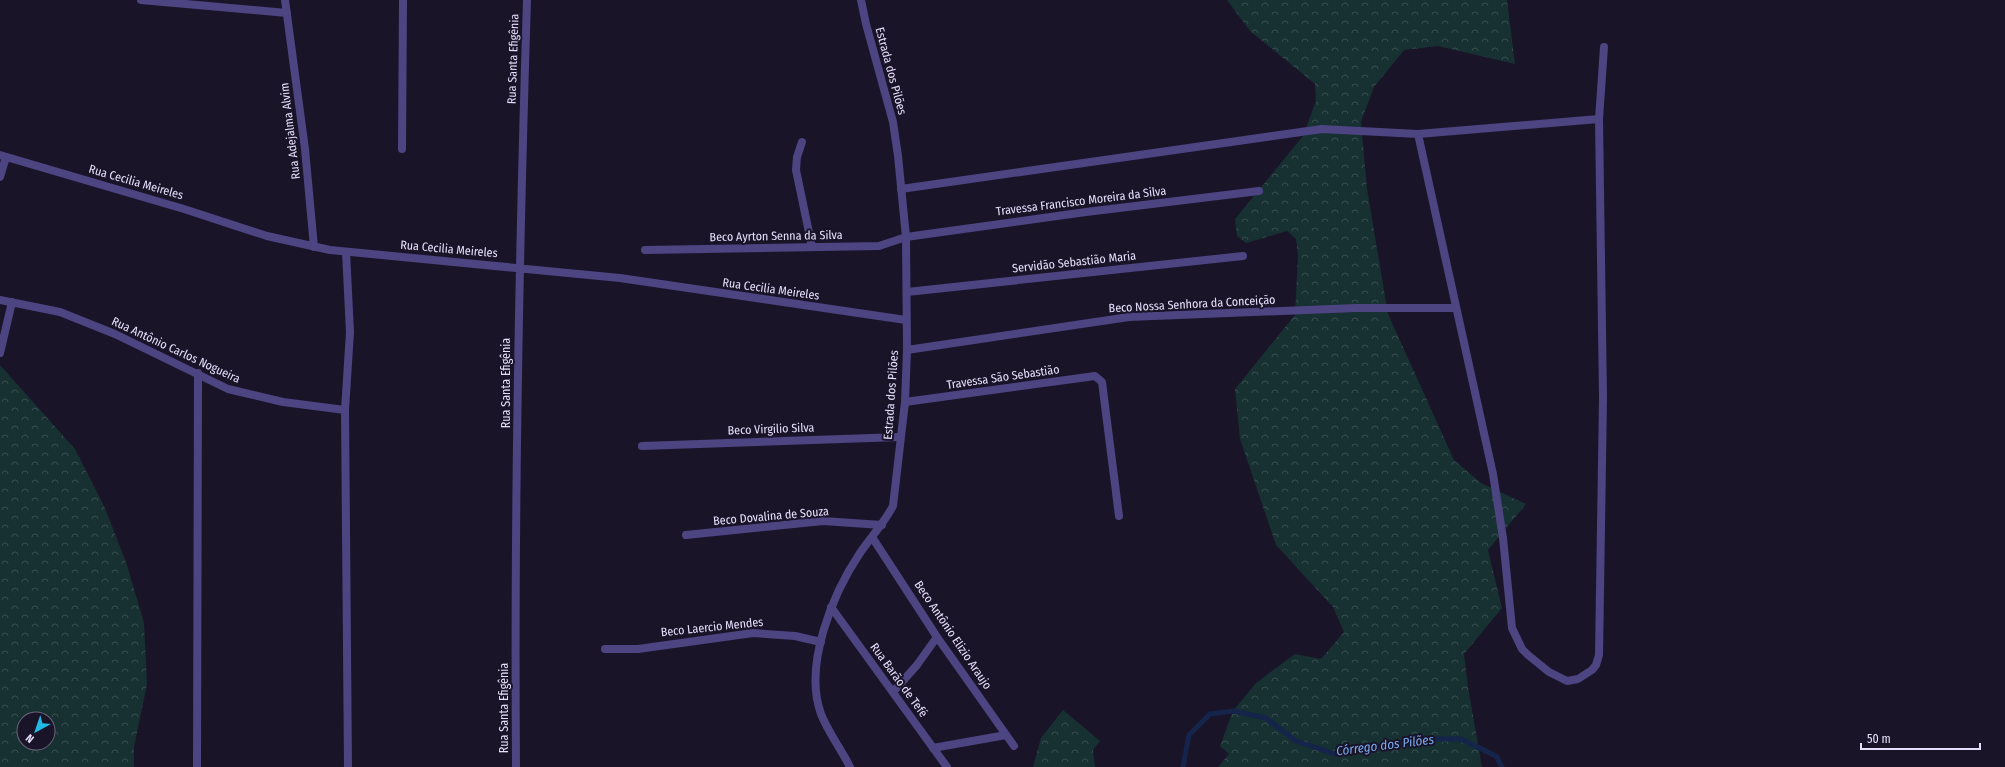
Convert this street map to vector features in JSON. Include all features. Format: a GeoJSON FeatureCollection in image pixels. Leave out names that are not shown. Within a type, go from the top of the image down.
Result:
{"type":"FeatureCollection","features":[{"type":"Feature","properties":{"kind":"street"},"geometry":{"type":"LineString","coordinates":[[141,0],[287,13]]}},
{"type":"Feature","properties":{"kind":"street","name":"Rua Adejalma Alvim"},"geometry":{"type":"LineString","coordinates":[[285,0],[305,149],[314,247]]}},
{"type":"Feature","properties":{"kind":"street"},"geometry":{"type":"LineString","coordinates":[[402,149],[403,0]]}},
{"type":"Feature","properties":{"kind":"street","name":"Rua Santa Efigênia"},"geometry":{"type":"LineString","coordinates":[[516,767],[515,620],[519,267],[527,0]]}},
{"type":"Feature","properties":{"kind":"street","name":"Estrada dos Pilões"},"geometry":{"type":"LineString","coordinates":[[850,767],[821,714],[817,697],[815,674],[821,642],[832,608],[849,571],[882,525],[893,506],[896,497],[900,437],[905,402],[907,350],[906,237],[893,122],[866,24],[861,0]]}},
{"type":"Feature","properties":{"kind":"street"},"geometry":{"type":"LineString","coordinates":[[1418,134],[1493,474],[1503,538],[1512,628],[1522,649],[1549,672],[1567,680],[1578,679],[1592,670],[1596,665],[1599,655],[1604,398],[1598,119],[1604,47]]}},
{"type":"Feature","properties":{"kind":"street"},"geometry":{"type":"LineString","coordinates":[[901,189],[1322,129],[1418,134],[1598,119]]}},
{"type":"Feature","properties":{"kind":"street"},"geometry":{"type":"LineString","coordinates":[[802,142],[797,157],[796,170],[812,248]]}},
{"type":"Feature","properties":{"kind":"street"},"geometry":{"type":"LineString","coordinates":[[0,177],[3,156]]}},
{"type":"Feature","properties":{"kind":"street","name":"Rua Cecilia Meireles"},"geometry":{"type":"LineString","coordinates":[[3,156],[184,209],[268,236],[314,247],[346,252],[519,267],[578,275],[620,278],[906,320]]}},
{"type":"Feature","properties":{"kind":"street","name":"Travessa Francisco Moreira da Silva"},"geometry":{"type":"LineString","coordinates":[[906,237],[1086,212],[1259,191]]}},
{"type":"Feature","properties":{"kind":"street","name":"Beco Ayrton Senna da Silva"},"geometry":{"type":"LineString","coordinates":[[645,250],[879,246],[892,243],[906,237]]}},
{"type":"Feature","properties":{"kind":"street"},"geometry":{"type":"LineString","coordinates":[[346,252],[350,332],[345,410],[348,767]]}},
{"type":"Feature","properties":{"kind":"street","name":"Servidão Sebastião Maria"},"geometry":{"type":"LineString","coordinates":[[907,292],[1243,256]]}},
{"type":"Feature","properties":{"kind":"street","name":"Rua Antônio Carlos Nogueira"},"geometry":{"type":"LineString","coordinates":[[0,300],[60,312],[115,334],[198,373],[228,389],[283,402],[345,410]]}},
{"type":"Feature","properties":{"kind":"street"},"geometry":{"type":"LineString","coordinates":[[0,353],[12,302]]}},
{"type":"Feature","properties":{"kind":"street","name":"Beco Nossa Senhora da Conceição"},"geometry":{"type":"LineString","coordinates":[[907,350],[1129,317],[1356,308],[1456,308]]}},
{"type":"Feature","properties":{"kind":"street"},"geometry":{"type":"LineString","coordinates":[[197,767],[198,373]]}},
{"type":"Feature","properties":{"kind":"street","name":"Travessa São Sebastião"},"geometry":{"type":"LineString","coordinates":[[905,402],[1095,376],[1102,382],[1119,516]]}},
{"type":"Feature","properties":{"kind":"street","name":"Beco Virgilio Silva"},"geometry":{"type":"LineString","coordinates":[[642,446],[900,437]]}},
{"type":"Feature","properties":{"kind":"street","name":"Beco Dovalina de Souza"},"geometry":{"type":"LineString","coordinates":[[686,535],[823,521],[882,525]]}},
{"type":"Feature","properties":{"kind":"street","name":"Beco Antônio Elizio Araujo"},"geometry":{"type":"LineString","coordinates":[[872,537],[937,637],[1014,746]]}},
{"type":"Feature","properties":{"kind":"street","name":"Rua Barão de Tefé"},"geometry":{"type":"LineString","coordinates":[[832,608],[947,767]]}},
{"type":"Feature","properties":{"kind":"street","name":"Beco Laercio Mendes"},"geometry":{"type":"LineString","coordinates":[[605,649],[638,649],[753,632],[788,635],[821,642]]}},
{"type":"Feature","properties":{"kind":"street"},"geometry":{"type":"LineString","coordinates":[[893,692],[917,665],[937,637]]}},
{"type":"Feature","properties":{"kind":"street"},"geometry":{"type":"LineString","coordinates":[[933,748],[1006,735]]}},
{"type":"Feature","properties":{"kind":"green space"},"geometry":{"type":"Polygon","coordinates":[[[1227,0],[1507,0],[1515,64],[1438,46],[1404,50],[1374,87],[1361,122],[1367,189],[1388,314],[1454,460],[1481,483],[1526,504],[1488,550],[1502,608],[1464,654],[1468,687],[1482,767],[1218,767],[1229,754],[1220,746],[1233,711],[1256,683],[1295,654],[1321,659],[1344,632],[1333,607],[1276,545],[1240,439],[1235,389],[1295,315],[1298,255],[1296,239],[1287,231],[1246,243],[1237,236],[1235,219],[1303,136],[1316,101],[1315,84],[1250,31],[1227,0]]]}},
{"type":"Feature","properties":{"kind":"green space"},"geometry":{"type":"Polygon","coordinates":[[[0,365],[75,449],[105,508],[127,565],[144,623],[147,684],[134,747],[134,767],[0,767],[0,365]]]}},
{"type":"Feature","properties":{"kind":"green space"},"geometry":{"type":"Polygon","coordinates":[[[1063,710],[1100,741],[1093,750],[1095,767],[1033,767],[1041,738],[1063,710]]]}},
{"type":"Feature","properties":{"kind":"waterway","name":"Córrego dos Pilões"},"geometry":{"type":"LineString","coordinates":[[1183,767],[1189,735],[1210,714],[1233,711],[1266,718],[1296,741],[1335,754],[1424,739],[1461,739],[1496,756],[1502,767]]}}]}
